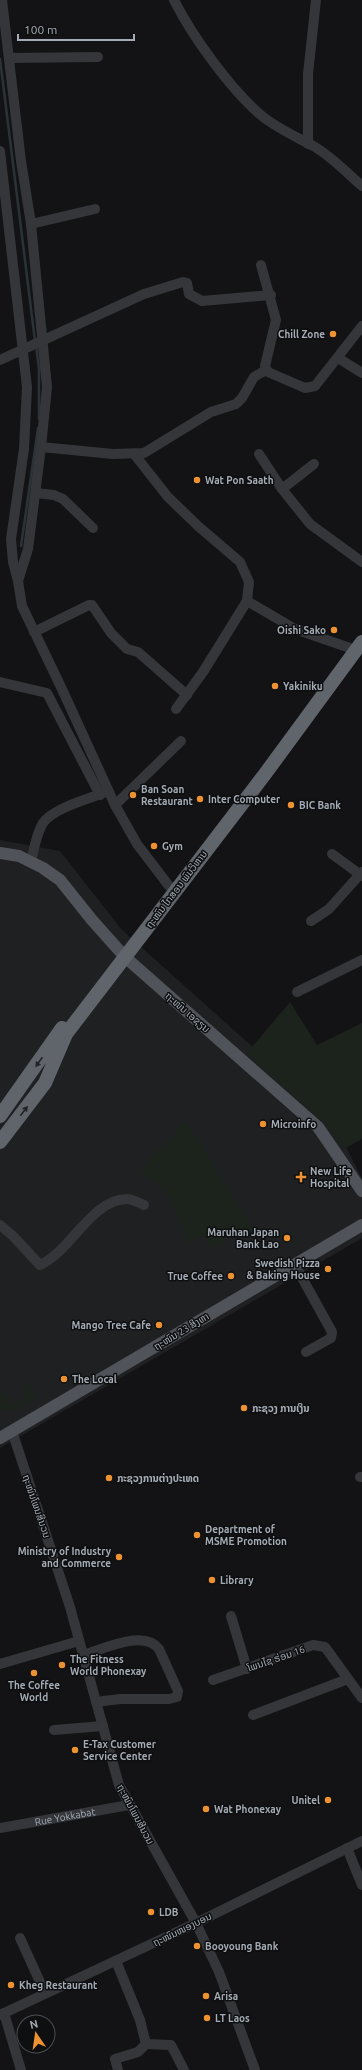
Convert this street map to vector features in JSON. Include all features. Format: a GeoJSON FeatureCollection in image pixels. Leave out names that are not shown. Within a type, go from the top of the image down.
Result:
{"type":"FeatureCollection","features":[{"type":"Feature","properties":{"kind":"highway","name":"ຖະໜົນ ໄກສອນ ພົມວິຫານ"},"geometry":{"type":"LineString","coordinates":[[0,1116],[122,954],[265,774],[356,645],[362,631]]}},
{"type":"Feature","properties":{"kind":"highway","name":"ຖະໜົນ ໄກສອນ ພົມວິຫານ"},"geometry":{"type":"LineString","coordinates":[[0,1142],[45,1083],[66,1034],[169,886],[356,645]]}},
{"type":"Feature","properties":{"kind":"main road","name":"ຖະໜົນ ເອຊຽນ"},"geometry":{"type":"LineString","coordinates":[[0,853],[19,856],[43,868],[60,880],[122,954],[318,1127],[362,1191]]}},
{"type":"Feature","properties":{"kind":"main road","name":"ຖະໜົນ 23 ສິງຫາ"},"geometry":{"type":"LineString","coordinates":[[0,1438],[362,1225]]}},
{"type":"Feature","properties":{"kind":"street"},"geometry":{"type":"LineString","coordinates":[[2,0],[21,161],[31,224],[44,339],[47,387],[36,493],[28,548],[18,581]]}},
{"type":"Feature","properties":{"kind":"street"},"geometry":{"type":"LineString","coordinates":[[174,0],[182,16],[227,79],[248,103],[275,125],[308,144],[362,186]]}},
{"type":"Feature","properties":{"kind":"street"},"geometry":{"type":"LineString","coordinates":[[308,144],[308,74],[316,0]]}},
{"type":"Feature","properties":{"kind":"street"},"geometry":{"type":"LineString","coordinates":[[9,58],[98,57]]}},
{"type":"Feature","properties":{"kind":"street"},"geometry":{"type":"LineString","coordinates":[[0,151],[27,387],[24,449],[11,539],[13,562],[22,606],[105,793]]}},
{"type":"Feature","properties":{"kind":"street"},"geometry":{"type":"LineString","coordinates":[[31,224],[95,209]]}},
{"type":"Feature","properties":{"kind":"street"},"geometry":{"type":"LineString","coordinates":[[261,265],[271,295],[276,320],[276,327],[264,366],[266,370],[305,388],[315,386],[362,326]]}},
{"type":"Feature","properties":{"kind":"street"},"geometry":{"type":"LineString","coordinates":[[0,360],[23,348],[144,294],[183,282],[187,283],[190,294],[202,301],[271,295]]}},
{"type":"Feature","properties":{"kind":"street"},"geometry":{"type":"LineString","coordinates":[[338,358],[362,373]]}},
{"type":"Feature","properties":{"kind":"street"},"geometry":{"type":"LineString","coordinates":[[41,447],[113,454],[144,453],[211,412],[236,404],[242,398],[254,377],[266,370]]}},
{"type":"Feature","properties":{"kind":"street"},"geometry":{"type":"LineString","coordinates":[[134,454],[168,497],[198,526],[240,562],[249,582],[247,601],[187,695],[176,709]]}},
{"type":"Feature","properties":{"kind":"street"},"geometry":{"type":"LineString","coordinates":[[259,454],[282,489],[310,524],[362,562]]}},
{"type":"Feature","properties":{"kind":"street"},"geometry":{"type":"LineString","coordinates":[[282,489],[314,464]]}},
{"type":"Feature","properties":{"kind":"street"},"geometry":{"type":"LineString","coordinates":[[36,493],[54,495],[63,499],[94,528]]}},
{"type":"Feature","properties":{"kind":"street"},"geometry":{"type":"LineString","coordinates":[[247,601],[295,629],[356,645]]}},
{"type":"Feature","properties":{"kind":"street"},"geometry":{"type":"LineString","coordinates":[[34,632],[89,605],[92,605],[111,633],[127,649],[138,652],[187,695]]}},
{"type":"Feature","properties":{"kind":"street"},"geometry":{"type":"LineString","coordinates":[[0,682],[47,693],[105,793],[115,805],[137,844],[169,886]]}},
{"type":"Feature","properties":{"kind":"street"},"geometry":{"type":"LineString","coordinates":[[115,805],[181,741]]}},
{"type":"Feature","properties":{"kind":"street"},"geometry":{"type":"LineString","coordinates":[[31,862],[39,831],[48,818],[59,811],[105,793]]}},
{"type":"Feature","properties":{"kind":"street"},"geometry":{"type":"LineString","coordinates":[[311,921],[329,909],[361,874],[332,854]]}},
{"type":"Feature","properties":{"kind":"street"},"geometry":{"type":"LineString","coordinates":[[298,992],[362,960]]}},
{"type":"Feature","properties":{"kind":"street"},"geometry":{"type":"LineString","coordinates":[[0,1226],[19,1241],[30,1256],[40,1264],[53,1256],[107,1204],[128,1199],[144,1205]]}},
{"type":"Feature","properties":{"kind":"street"},"geometry":{"type":"LineString","coordinates":[[295,1265],[332,1332],[331,1338],[306,1352]]}},
{"type":"Feature","properties":{"kind":"street","name":"ຖະໜົນໂພນສີນວນ"},"geometry":{"type":"LineString","coordinates":[[12,1431],[57,1562],[119,1785],[129,1806],[196,1923],[219,1972],[255,2070]]}},
{"type":"Feature","properties":{"kind":"street"},"geometry":{"type":"LineString","coordinates":[[231,1616],[247,1668]]}},
{"type":"Feature","properties":{"kind":"street"},"geometry":{"type":"LineString","coordinates":[[83,1655],[134,1640],[145,1640],[154,1643],[159,1649],[178,1691],[177,1697],[169,1699],[120,1699],[96,1702]]}},
{"type":"Feature","properties":{"kind":"street"},"geometry":{"type":"LineString","coordinates":[[0,1664],[79,1641]]}},
{"type":"Feature","properties":{"kind":"street","name":"ໂພນໄຊ ຮ່ອມ 16"},"geometry":{"type":"LineString","coordinates":[[213,1680],[313,1645],[319,1645],[326,1647],[362,1698]]}},
{"type":"Feature","properties":{"kind":"street"},"geometry":{"type":"LineString","coordinates":[[253,1715],[348,1679]]}},
{"type":"Feature","properties":{"kind":"street"},"geometry":{"type":"LineString","coordinates":[[54,1730],[103,1726]]}},
{"type":"Feature","properties":{"kind":"street","name":"Rue Yokkabat"},"geometry":{"type":"LineString","coordinates":[[0,1828],[129,1806]]}},
{"type":"Feature","properties":{"kind":"street","name":"ຖະໜົນໜອງບອນ"},"geometry":{"type":"LineString","coordinates":[[2,2014],[196,1923],[362,1841]]}},
{"type":"Feature","properties":{"kind":"street"},"geometry":{"type":"LineString","coordinates":[[347,1848],[362,1885]]}},
{"type":"Feature","properties":{"kind":"street"},"geometry":{"type":"LineString","coordinates":[[20,1938],[45,1994]]}},
{"type":"Feature","properties":{"kind":"street"},"geometry":{"type":"LineString","coordinates":[[116,1961],[140,2020],[146,2044]]}},
{"type":"Feature","properties":{"kind":"street"},"geometry":{"type":"LineString","coordinates":[[2,2014],[21,2070]]}},
{"type":"Feature","properties":{"kind":"street"},"geometry":{"type":"LineString","coordinates":[[118,2070],[115,2059],[138,2052],[146,2044],[171,2045],[184,2070]]}},
{"type":"Feature","properties":{"kind":"shaded area"},"geometry":{"type":"Polygon","coordinates":[[[0,840],[60,851],[122,930],[331,1117],[362,1179],[362,1238],[0,1448],[0,840]]]}},
{"type":"Feature","properties":{"kind":"shaded area"},"geometry":{"type":"Polygon","coordinates":[[[290,1002],[317,1045],[362,1023],[362,1139],[344,1149],[322,1121],[247,1053],[290,1002]]]}},
{"type":"Feature","properties":{"kind":"shaded area"},"geometry":{"type":"Polygon","coordinates":[[[184,1122],[191,1129],[254,1230],[245,1237],[240,1232],[211,1249],[204,1234],[189,1244],[171,1201],[161,1187],[140,1173],[158,1148],[162,1150],[184,1122]]]}},
{"type":"Feature","properties":{"kind":"shaded area"},"geometry":{"type":"Polygon","coordinates":[[[30,1381],[36,1397],[34,1401],[9,1412],[5,1409],[0,1410],[0,1388],[13,1406],[26,1395],[25,1385],[30,1381]]]}},
{"type":"Feature","properties":{"kind":"waterway"},"geometry":{"type":"LineString","coordinates":[[0,59],[35,341]]}},
{"type":"Feature","properties":{"kind":"waterway"},"geometry":{"type":"LineString","coordinates":[[36,346],[39,369],[39,419]]}},
{"type":"Feature","properties":{"kind":"waterway"},"geometry":{"type":"LineString","coordinates":[[21,546],[38,428]]}},
{"type":"Feature","properties":{"kind":"place","name":"Chill Zone"},"geometry":{"type":"Point","coordinates":[333,334]}},
{"type":"Feature","properties":{"kind":"place","name":"Wat Pon Saath"},"geometry":{"type":"Point","coordinates":[197,480]}},
{"type":"Feature","properties":{"kind":"place","name":"Oishi Sako"},"geometry":{"type":"Point","coordinates":[334,630]}},
{"type":"Feature","properties":{"kind":"place","name":"Yakiniku"},"geometry":{"type":"Point","coordinates":[275,686]}},
{"type":"Feature","properties":{"kind":"place","name":"Ban Soan Restaurant"},"geometry":{"type":"Point","coordinates":[133,795]}},
{"type":"Feature","properties":{"kind":"place","name":"Inter Computer"},"geometry":{"type":"Point","coordinates":[200,799]}},
{"type":"Feature","properties":{"kind":"place","name":"BIC Bank"},"geometry":{"type":"Point","coordinates":[291,805]}},
{"type":"Feature","properties":{"kind":"place","name":"Gym"},"geometry":{"type":"Point","coordinates":[154,846]}},
{"type":"Feature","properties":{"kind":"place","name":"Microinfo"},"geometry":{"type":"Point","coordinates":[263,1124]}},
{"type":"Feature","properties":{"kind":"place","name":"New Life Hospital"},"geometry":{"type":"Point","coordinates":[301,1177]}},
{"type":"Feature","properties":{"kind":"place","name":"Maruhan Japan Bank Lao"},"geometry":{"type":"Point","coordinates":[287,1238]}},
{"type":"Feature","properties":{"kind":"place","name":"Swedish Pizza & Baking House"},"geometry":{"type":"Point","coordinates":[328,1269]}},
{"type":"Feature","properties":{"kind":"place","name":"True Coffee"},"geometry":{"type":"Point","coordinates":[231,1276]}},
{"type":"Feature","properties":{"kind":"place","name":"Mango Tree Cafe"},"geometry":{"type":"Point","coordinates":[159,1325]}},
{"type":"Feature","properties":{"kind":"place","name":"The Local"},"geometry":{"type":"Point","coordinates":[64,1379]}},
{"type":"Feature","properties":{"kind":"place","name":"ກະຊວງ ການເງິນ"},"geometry":{"type":"Point","coordinates":[244,1408]}},
{"type":"Feature","properties":{"kind":"place","name":"ກະຊວງການຕ່າງປະເທດ"},"geometry":{"type":"Point","coordinates":[109,1478]}},
{"type":"Feature","properties":{"kind":"place","name":"Department of MSME Promotion"},"geometry":{"type":"Point","coordinates":[197,1535]}},
{"type":"Feature","properties":{"kind":"place","name":"Ministry of Industry and Commerce"},"geometry":{"type":"Point","coordinates":[119,1557]}},
{"type":"Feature","properties":{"kind":"place","name":"Library"},"geometry":{"type":"Point","coordinates":[212,1580]}},
{"type":"Feature","properties":{"kind":"place","name":"The Fitness World Phonexay"},"geometry":{"type":"Point","coordinates":[62,1665]}},
{"type":"Feature","properties":{"kind":"place","name":"The Coffee World"},"geometry":{"type":"Point","coordinates":[34,1673]}},
{"type":"Feature","properties":{"kind":"place","name":"E-Tax Customer Service Center"},"geometry":{"type":"Point","coordinates":[75,1750]}},
{"type":"Feature","properties":{"kind":"place","name":"Unitel"},"geometry":{"type":"Point","coordinates":[328,1800]}},
{"type":"Feature","properties":{"kind":"place","name":"Wat Phonexay"},"geometry":{"type":"Point","coordinates":[206,1809]}},
{"type":"Feature","properties":{"kind":"place","name":"LDB"},"geometry":{"type":"Point","coordinates":[151,1912]}},
{"type":"Feature","properties":{"kind":"place","name":"Booyoung Bank"},"geometry":{"type":"Point","coordinates":[197,1946]}},
{"type":"Feature","properties":{"kind":"place","name":"Kheg Restaurant"},"geometry":{"type":"Point","coordinates":[11,1985]}},
{"type":"Feature","properties":{"kind":"place","name":"Arisa"},"geometry":{"type":"Point","coordinates":[206,1996]}},
{"type":"Feature","properties":{"kind":"place","name":"LT Laos"},"geometry":{"type":"Point","coordinates":[207,2018]}}]}
